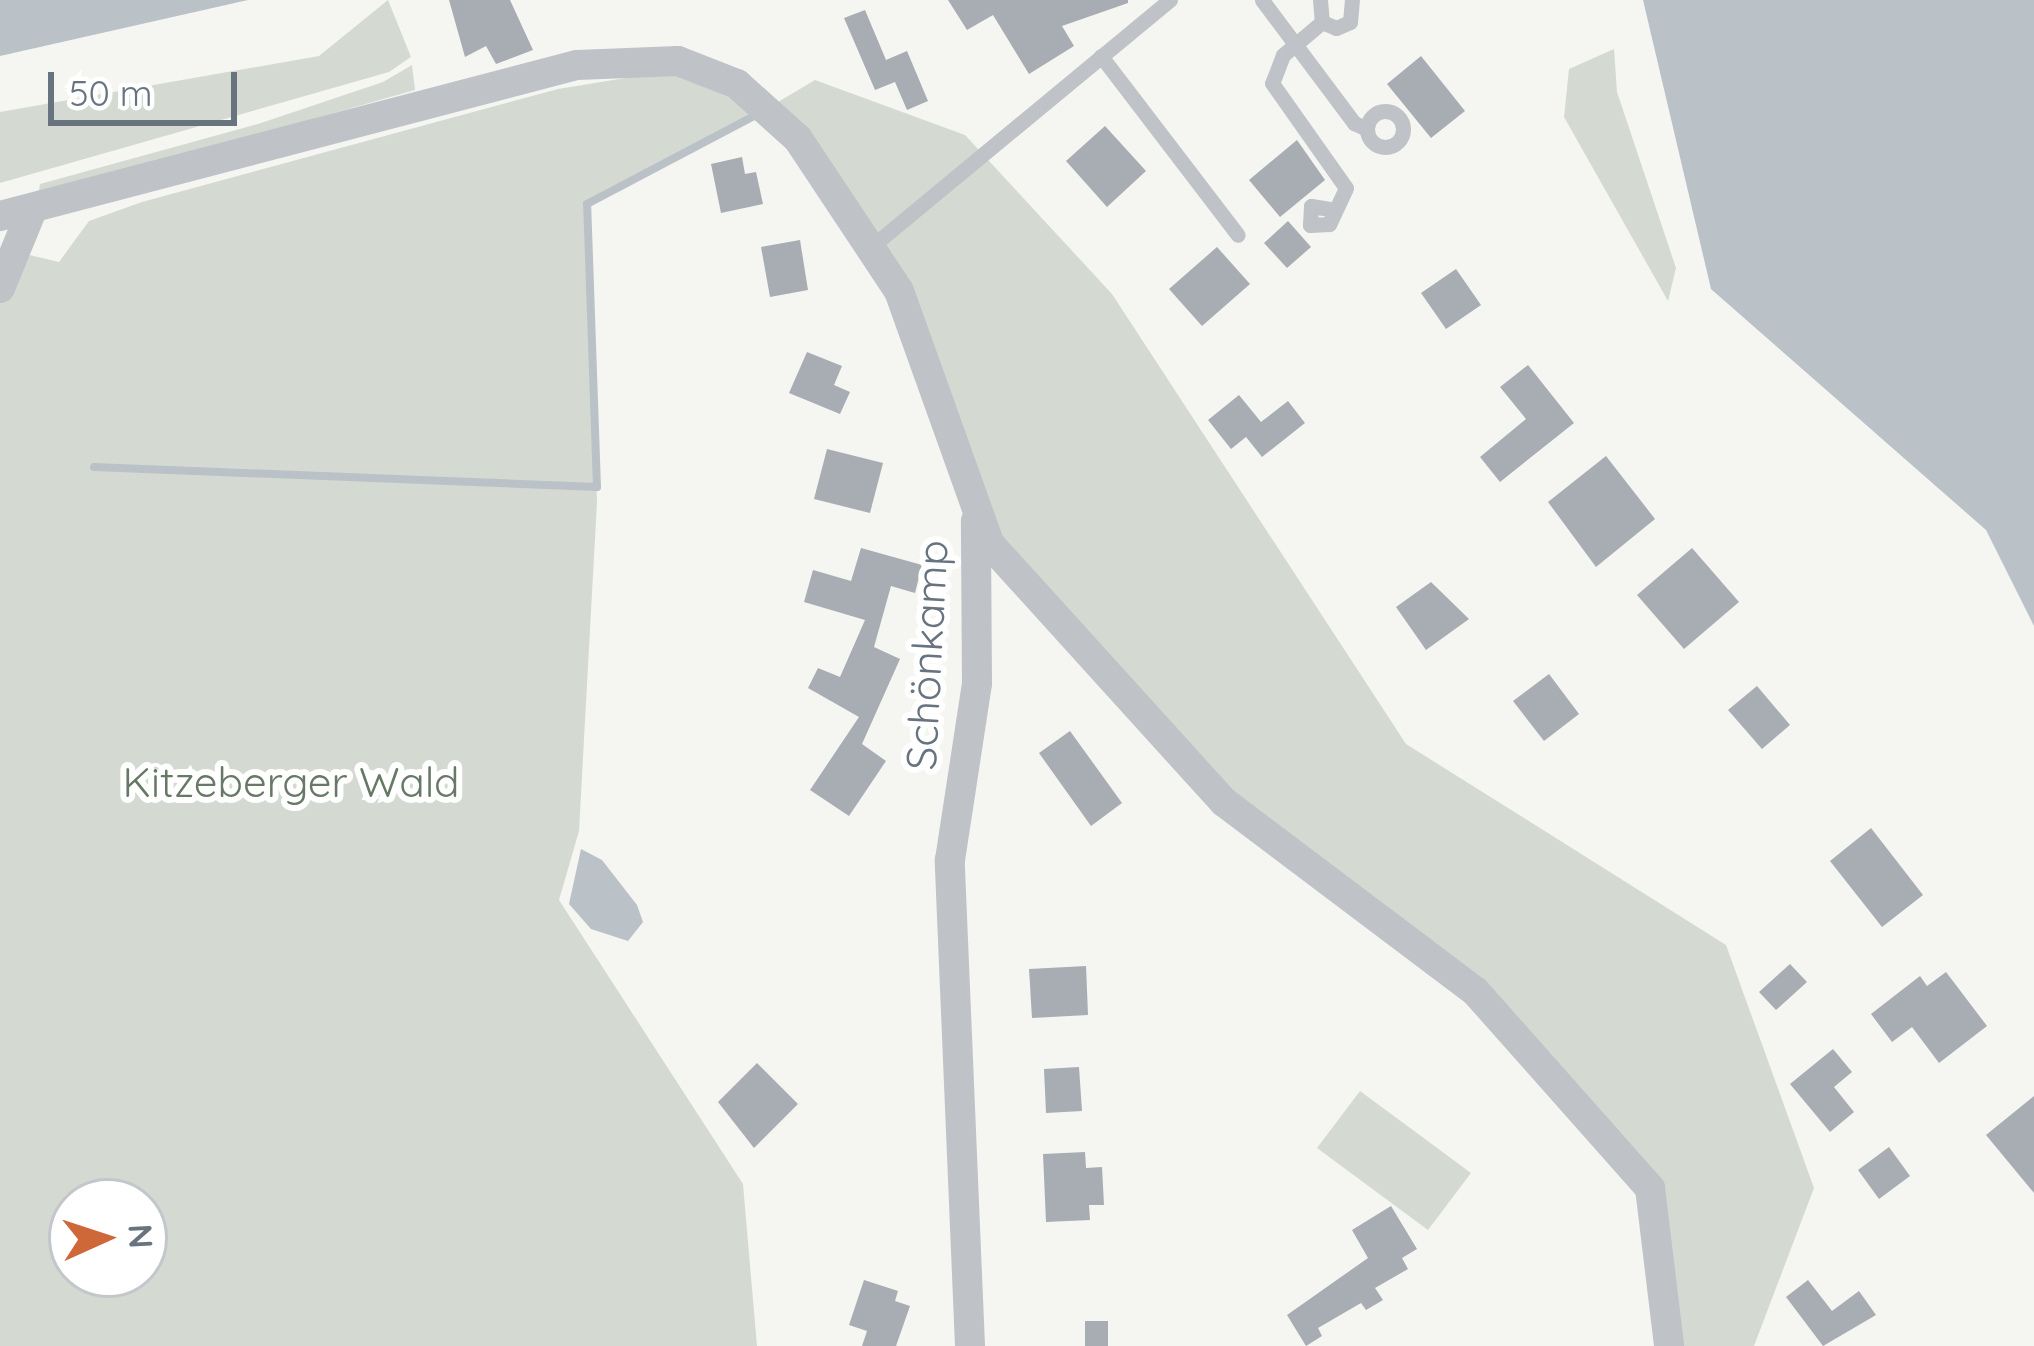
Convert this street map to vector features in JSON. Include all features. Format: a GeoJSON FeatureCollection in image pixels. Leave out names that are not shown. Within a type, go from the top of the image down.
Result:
{"type":"FeatureCollection","features":[{"type":"Feature","properties":{"kind":"street","name":"Schönkamp"},"geometry":{"type":"LineString","coordinates":[[0,216],[481,86],[651,60],[737,84],[790,129],[871,248],[916,329],[976,521],[976,682],[950,860],[970,1346]]}},
{"type":"Feature","properties":{"kind":"street"},"geometry":{"type":"LineString","coordinates":[[0,288],[32,210]]}},
{"type":"Feature","properties":{"kind":"street"},"geometry":{"type":"LineString","coordinates":[[976,521],[1224,802],[1474,991],[1578,1101],[1651,1188],[1669,1346]]}},
{"type":"Feature","properties":{"kind":"lane"},"geometry":{"type":"LineString","coordinates":[[871,248],[1170,0]]}},
{"type":"Feature","properties":{"kind":"lane"},"geometry":{"type":"LineString","coordinates":[[1262,0],[1312,68],[1367,129]]}},
{"type":"Feature","properties":{"kind":"lane"},"geometry":{"type":"LineString","coordinates":[[1320,0],[1322,22]]}},
{"type":"Feature","properties":{"kind":"lane"},"geometry":{"type":"LineString","coordinates":[[1330,209],[1345,195],[1342,179],[1273,92],[1276,67],[1294,44],[1322,22],[1344,26],[1354,15],[1352,0]]}},
{"type":"Feature","properties":{"kind":"lane"},"geometry":{"type":"LineString","coordinates":[[1101,56],[1238,235]]}},
{"type":"Feature","properties":{"kind":"green space"},"geometry":{"type":"Polygon","coordinates":[[[388,0],[411,57],[389,72],[0,183],[0,112],[319,56],[388,0]]]}},
{"type":"Feature","properties":{"kind":"green space"},"geometry":{"type":"Polygon","coordinates":[[[1614,49],[1617,92],[1676,268],[1668,301],[1564,117],[1569,69],[1614,49]]]}},
{"type":"Feature","properties":{"kind":"green space"},"geometry":{"type":"Polygon","coordinates":[[[412,65],[415,90],[38,197],[40,184],[258,124],[383,82],[412,65]]]}},
{"type":"Feature","properties":{"kind":"green space","name":"Kitzeberger Wald"},"geometry":{"type":"Polygon","coordinates":[[[650,74],[700,77],[756,115],[587,204],[597,502],[579,831],[559,900],[743,1184],[757,1346],[0,1346],[0,248],[59,262],[89,221],[142,202],[558,89],[650,74]]]}},
{"type":"Feature","properties":{"kind":"green space"},"geometry":{"type":"Polygon","coordinates":[[[815,80],[965,135],[1112,294],[1406,744],[1726,945],[1814,1188],[1754,1346],[1674,1346],[1655,1188],[1481,977],[1231,794],[985,516],[929,343],[778,102],[815,80]]]}},
{"type":"Feature","properties":{"kind":"green space"},"geometry":{"type":"Polygon","coordinates":[[[1360,1091],[1471,1173],[1428,1230],[1317,1148],[1360,1091]]]}},
{"type":"Feature","properties":{"kind":"shaded area"},"geometry":{"type":"Polygon","coordinates":[[[0,0],[248,0],[0,56],[0,0]]]}},
{"type":"Feature","properties":{"kind":"shaded area"},"geometry":{"type":"Polygon","coordinates":[[[1643,0],[2034,0],[2034,626],[1986,530],[1711,289],[1643,0]]]}},
{"type":"Feature","properties":{"kind":"shaded area"},"geometry":{"type":"Polygon","coordinates":[[[581,849],[602,860],[637,905],[643,922],[628,941],[591,929],[569,904],[581,849]]]}},
{"type":"Feature","properties":{"kind":"building"},"geometry":{"type":"Polygon","coordinates":[[[449,0],[510,0],[533,50],[496,64],[486,46],[465,57],[449,0]]]}},
{"type":"Feature","properties":{"kind":"building"},"geometry":{"type":"Polygon","coordinates":[[[948,0],[1128,3],[1062,26],[1074,46],[1029,74],[993,15],[967,30],[948,0]]]}},
{"type":"Feature","properties":{"kind":"building"},"geometry":{"type":"Polygon","coordinates":[[[865,10],[886,60],[907,51],[928,101],[907,110],[895,82],[875,90],[844,18],[865,10]]]}},
{"type":"Feature","properties":{"kind":"building"},"geometry":{"type":"Polygon","coordinates":[[[1421,56],[1465,111],[1431,138],[1387,84],[1421,56]]]}},
{"type":"Feature","properties":{"kind":"building"},"geometry":{"type":"Polygon","coordinates":[[[1105,126],[1146,171],[1107,207],[1066,161],[1105,126]]]}},
{"type":"Feature","properties":{"kind":"building"},"geometry":{"type":"Polygon","coordinates":[[[1297,140],[1325,180],[1280,217],[1249,180],[1297,140]]]}},
{"type":"Feature","properties":{"kind":"building"},"geometry":{"type":"Polygon","coordinates":[[[742,157],[745,174],[756,172],[763,204],[721,213],[711,164],[742,157]]]}},
{"type":"Feature","properties":{"kind":"building"},"geometry":{"type":"Polygon","coordinates":[[[1288,221],[1311,247],[1287,268],[1264,243],[1288,221]]]}},
{"type":"Feature","properties":{"kind":"building"},"geometry":{"type":"Polygon","coordinates":[[[800,240],[808,290],[770,297],[761,247],[800,240]]]}},
{"type":"Feature","properties":{"kind":"building"},"geometry":{"type":"Polygon","coordinates":[[[1217,247],[1250,284],[1202,326],[1169,289],[1217,247]]]}},
{"type":"Feature","properties":{"kind":"building"},"geometry":{"type":"Polygon","coordinates":[[[1456,269],[1481,305],[1446,329],[1421,293],[1456,269]]]}},
{"type":"Feature","properties":{"kind":"building"},"geometry":{"type":"Polygon","coordinates":[[[807,352],[842,366],[834,385],[850,392],[840,414],[789,393],[807,352]]]}},
{"type":"Feature","properties":{"kind":"building"},"geometry":{"type":"Polygon","coordinates":[[[1528,365],[1574,423],[1500,482],[1480,457],[1526,419],[1500,387],[1528,365]]]}},
{"type":"Feature","properties":{"kind":"building"},"geometry":{"type":"Polygon","coordinates":[[[1239,395],[1261,422],[1288,401],[1305,423],[1262,457],[1246,437],[1231,449],[1208,420],[1239,395]]]}},
{"type":"Feature","properties":{"kind":"building"},"geometry":{"type":"Polygon","coordinates":[[[827,449],[883,463],[870,513],[814,499],[827,449]]]}},
{"type":"Feature","properties":{"kind":"building"},"geometry":{"type":"Polygon","coordinates":[[[1606,456],[1655,519],[1596,567],[1548,502],[1606,456]]]}},
{"type":"Feature","properties":{"kind":"building"},"geometry":{"type":"Polygon","coordinates":[[[861,548],[922,565],[915,593],[891,586],[874,647],[900,659],[862,744],[886,761],[849,816],[810,790],[859,717],[808,688],[818,668],[840,677],[865,620],[804,602],[813,570],[851,581],[861,548]]]}},
{"type":"Feature","properties":{"kind":"building"},"geometry":{"type":"Polygon","coordinates":[[[1692,548],[1739,602],[1684,649],[1637,595],[1692,548]]]}},
{"type":"Feature","properties":{"kind":"building"},"geometry":{"type":"Polygon","coordinates":[[[1431,582],[1469,619],[1426,650],[1396,607],[1431,582]]]}},
{"type":"Feature","properties":{"kind":"building"},"geometry":{"type":"Polygon","coordinates":[[[1549,674],[1579,714],[1544,741],[1513,701],[1549,674]]]}},
{"type":"Feature","properties":{"kind":"building"},"geometry":{"type":"Polygon","coordinates":[[[1757,686],[1790,725],[1762,749],[1728,710],[1757,686]]]}},
{"type":"Feature","properties":{"kind":"building"},"geometry":{"type":"Polygon","coordinates":[[[1070,731],[1122,803],[1091,826],[1039,753],[1070,731]]]}},
{"type":"Feature","properties":{"kind":"building"},"geometry":{"type":"Polygon","coordinates":[[[1871,828],[1923,895],[1882,927],[1830,861],[1871,828]]]}},
{"type":"Feature","properties":{"kind":"building"},"geometry":{"type":"Polygon","coordinates":[[[1790,964],[1807,982],[1776,1010],[1759,992],[1790,964]]]}},
{"type":"Feature","properties":{"kind":"building"},"geometry":{"type":"Polygon","coordinates":[[[1086,966],[1088,1015],[1032,1018],[1029,969],[1086,966]]]}},
{"type":"Feature","properties":{"kind":"building"},"geometry":{"type":"Polygon","coordinates":[[[1946,972],[1987,1026],[1939,1063],[1912,1027],[1892,1042],[1871,1014],[1920,976],[1927,986],[1946,972]]]}},
{"type":"Feature","properties":{"kind":"building"},"geometry":{"type":"Polygon","coordinates":[[[1833,1049],[1852,1072],[1834,1087],[1854,1112],[1830,1132],[1790,1084],[1833,1049]]]}},
{"type":"Feature","properties":{"kind":"building"},"geometry":{"type":"Polygon","coordinates":[[[757,1063],[798,1104],[754,1148],[718,1102],[757,1063]]]}},
{"type":"Feature","properties":{"kind":"building"},"geometry":{"type":"Polygon","coordinates":[[[1079,1067],[1082,1111],[1046,1113],[1044,1069],[1079,1067]]]}},
{"type":"Feature","properties":{"kind":"building"},"geometry":{"type":"Polygon","coordinates":[[[2034,1096],[2034,1193],[1986,1135],[2034,1096]]]}},
{"type":"Feature","properties":{"kind":"building"},"geometry":{"type":"Polygon","coordinates":[[[1889,1147],[1910,1176],[1879,1199],[1858,1170],[1889,1147]]]}},
{"type":"Feature","properties":{"kind":"building"},"geometry":{"type":"Polygon","coordinates":[[[1085,1152],[1086,1168],[1102,1167],[1104,1205],[1089,1205],[1090,1220],[1046,1222],[1043,1154],[1085,1152]]]}},
{"type":"Feature","properties":{"kind":"building"},"geometry":{"type":"Polygon","coordinates":[[[1391,1206],[1417,1249],[1402,1258],[1408,1269],[1375,1288],[1383,1300],[1366,1310],[1361,1303],[1318,1328],[1322,1336],[1306,1346],[1287,1315],[1368,1258],[1352,1230],[1391,1206]]]}},
{"type":"Feature","properties":{"kind":"building"},"geometry":{"type":"Polygon","coordinates":[[[864,1280],[898,1291],[895,1301],[910,1306],[896,1346],[862,1346],[867,1331],[849,1325],[864,1280]]]}},
{"type":"Feature","properties":{"kind":"building"},"geometry":{"type":"Polygon","coordinates":[[[1808,1280],[1832,1311],[1859,1291],[1876,1315],[1823,1346],[1786,1297],[1808,1280]]]}},
{"type":"Feature","properties":{"kind":"building"},"geometry":{"type":"Polygon","coordinates":[[[1085,1321],[1108,1321],[1108,1346],[1085,1346],[1085,1321]]]}},
{"type":"Feature","properties":{"kind":"waterway"},"geometry":{"type":"LineString","coordinates":[[94,467],[597,487],[587,204],[756,115]]}}]}
